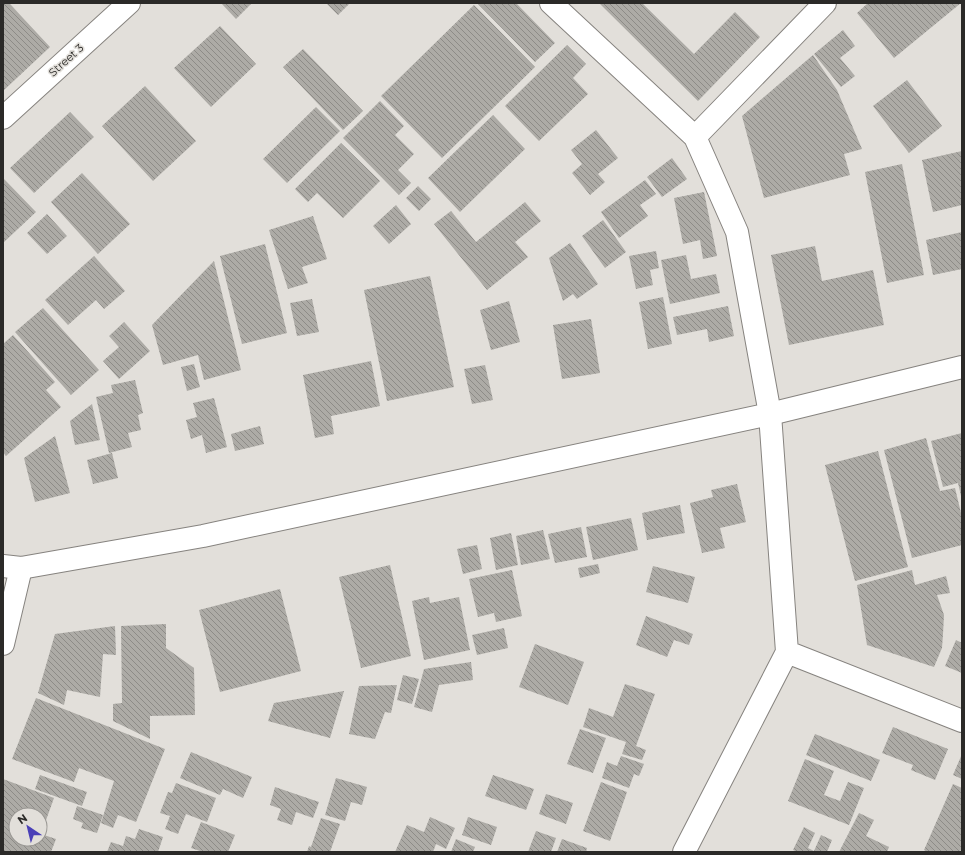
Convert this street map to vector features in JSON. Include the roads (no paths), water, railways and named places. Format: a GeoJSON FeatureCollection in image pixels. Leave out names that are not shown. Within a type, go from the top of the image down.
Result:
{"type":"FeatureCollection","features":[{"type":"Feature","properties":{"kind":"street","name":"Street 3"},"geometry":{"type":"LineString","coordinates":[[3,118],[129,3]]}},
{"type":"Feature","properties":{"kind":"street"},"geometry":{"type":"LineString","coordinates":[[551,3],[696,137],[737,232],[770,414],[787,652],[684,852]]}},
{"type":"Feature","properties":{"kind":"street"},"geometry":{"type":"LineString","coordinates":[[696,137],[825,3]]}},
{"type":"Feature","properties":{"kind":"street"},"geometry":{"type":"LineString","coordinates":[[3,644],[12,567],[203,536],[770,414],[962,367]]}},
{"type":"Feature","properties":{"kind":"street"},"geometry":{"type":"LineString","coordinates":[[787,652],[962,720]]}}]}
